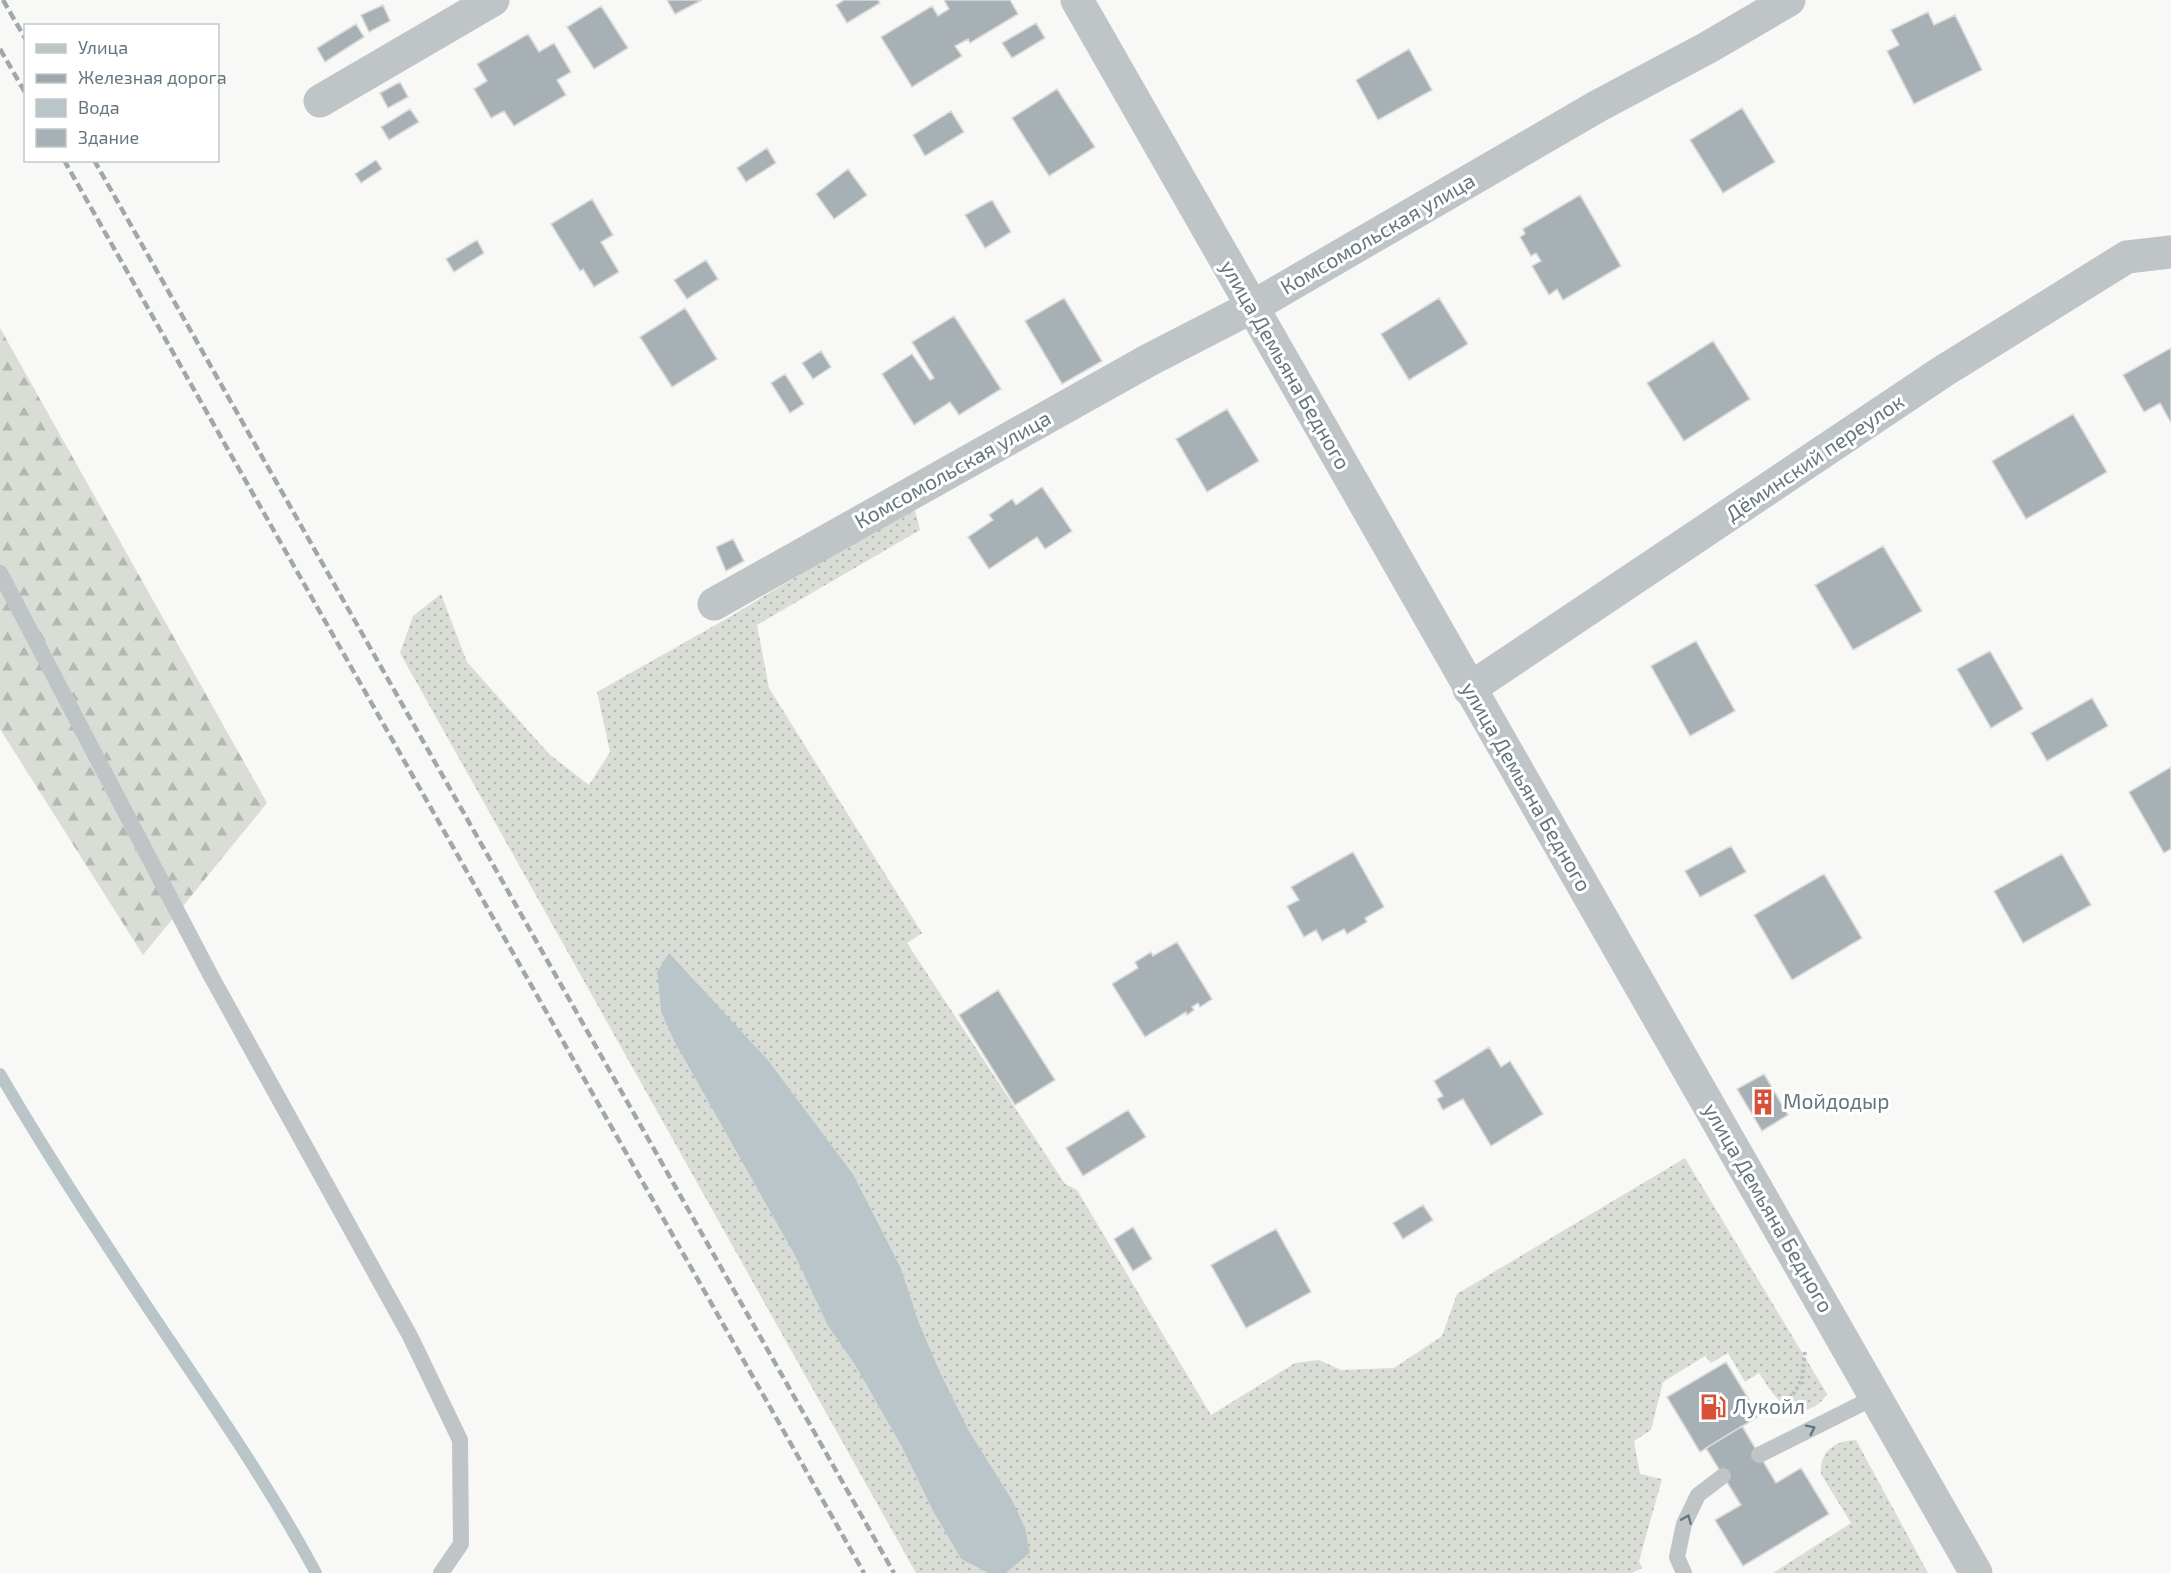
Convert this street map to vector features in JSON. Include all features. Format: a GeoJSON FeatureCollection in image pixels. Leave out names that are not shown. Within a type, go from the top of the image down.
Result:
{"type":"FeatureCollection","features":[{"type":"Feature","properties":{"kind":"street"},"geometry":{"type":"LineString","coordinates":[[320,101],[493,0]]}},
{"type":"Feature","properties":{"kind":"street","name":"улица Демьяна Бедного"},"geometry":{"type":"LineString","coordinates":[[1077,0],[1976,1573]]}},
{"type":"Feature","properties":{"kind":"street","name":"Комсомольская улица"},"geometry":{"type":"LineString","coordinates":[[714,604],[1149,360],[1252,307],[1598,106],[1707,48],[1789,0]]}},
{"type":"Feature","properties":{"kind":"street","name":"Дёминский переулок"},"geometry":{"type":"LineString","coordinates":[[1469,688],[1942,372],[2117,263],[2127,257],[2171,252]]}},
{"type":"Feature","properties":{"kind":"lane"},"geometry":{"type":"LineString","coordinates":[[0,573],[211,976],[410,1336],[460,1440],[461,1544],[441,1573]]}},
{"type":"Feature","properties":{"kind":"lane"},"geometry":{"type":"LineString","coordinates":[[1759,1455],[1875,1397]]}},
{"type":"Feature","properties":{"kind":"lane"},"geometry":{"type":"LineString","coordinates":[[1684,1573],[1677,1557],[1684,1524],[1698,1495],[1723,1476]]}},
{"type":"Feature","properties":{"kind":"path"},"geometry":{"type":"LineString","coordinates":[[1782,1416],[1785,1406],[1802,1379],[1806,1342]]}},
{"type":"Feature","properties":{"kind":"green space"},"geometry":{"type":"Polygon","coordinates":[[[0,328],[267,803],[143,955],[0,729],[0,328]]]}},
{"type":"Feature","properties":{"kind":"green space"},"geometry":{"type":"Polygon","coordinates":[[[915,510],[920,530],[757,625],[769,688],[922,933],[907,943],[1065,1184],[1077,1190],[1211,1415],[1295,1363],[1319,1360],[1341,1370],[1394,1368],[1442,1336],[1457,1294],[1685,1158],[1827,1394],[1816,1406],[1796,1410],[1782,1403],[1759,1373],[1745,1382],[1728,1353],[1711,1363],[1705,1356],[1663,1382],[1651,1430],[1634,1441],[1640,1474],[1662,1479],[1639,1561],[1642,1568],[1632,1573],[1006,1573],[1030,1553],[1011,1498],[969,1431],[940,1372],[919,1323],[901,1268],[853,1174],[768,1060],[669,954],[657,972],[661,1012],[674,1041],[794,1254],[828,1326],[855,1365],[902,1447],[933,1511],[961,1559],[988,1573],[916,1573],[400,653],[413,616],[441,594],[467,662],[549,754],[589,785],[610,752],[597,692],[726,619],[888,522],[915,510]]]}},
{"type":"Feature","properties":{"kind":"green space"},"geometry":{"type":"Polygon","coordinates":[[[1856,1440],[1928,1573],[1773,1573],[1851,1523],[1821,1474],[1821,1466],[1826,1453],[1835,1445],[1856,1440]]]}},
{"type":"Feature","properties":{"kind":"water"},"geometry":{"type":"Polygon","coordinates":[[[669,953],[768,1060],[853,1174],[901,1268],[919,1323],[940,1372],[969,1431],[1011,1498],[1025,1528],[1030,1553],[1006,1573],[988,1573],[961,1559],[933,1511],[902,1447],[855,1365],[828,1326],[794,1254],[674,1041],[661,1012],[657,972],[669,953]]]}},
{"type":"Feature","properties":{"kind":"building"},"geometry":{"type":"Polygon","coordinates":[[[667,0],[702,0],[675,14],[667,0]]]}},
{"type":"Feature","properties":{"kind":"building"},"geometry":{"type":"Polygon","coordinates":[[[844,0],[878,0],[880,3],[847,23],[836,5],[844,0]]]}},
{"type":"Feature","properties":{"kind":"building"},"geometry":{"type":"Polygon","coordinates":[[[944,0],[1010,0],[1018,14],[970,43],[968,39],[955,46],[962,56],[912,87],[881,37],[932,6],[938,16],[949,9],[944,0]]]}},
{"type":"Feature","properties":{"kind":"building"},"geometry":{"type":"Polygon","coordinates":[[[383,5],[390,21],[369,32],[361,15],[383,5]]]}},
{"type":"Feature","properties":{"kind":"building"},"geometry":{"type":"Polygon","coordinates":[[[601,6],[628,48],[594,69],[567,27],[601,6]]]}},
{"type":"Feature","properties":{"kind":"building"},"geometry":{"type":"Polygon","coordinates":[[[1928,12],[1934,25],[1955,15],[1982,70],[1914,104],[1887,51],[1899,45],[1891,30],[1928,12]]]}},
{"type":"Feature","properties":{"kind":"building"},"geometry":{"type":"Polygon","coordinates":[[[1036,23],[1045,38],[1012,58],[1002,43],[1036,23]]]}},
{"type":"Feature","properties":{"kind":"building"},"geometry":{"type":"Polygon","coordinates":[[[356,24],[364,37],[325,62],[317,48],[356,24]]]}},
{"type":"Feature","properties":{"kind":"building"},"geometry":{"type":"Polygon","coordinates":[[[528,34],[539,52],[554,43],[571,72],[557,80],[566,95],[514,126],[504,111],[491,118],[474,89],[487,81],[477,64],[528,34]]]}},
{"type":"Feature","properties":{"kind":"building"},"geometry":{"type":"Polygon","coordinates":[[[1409,49],[1432,90],[1378,120],[1356,80],[1409,49]]]}},
{"type":"Feature","properties":{"kind":"building"},"geometry":{"type":"Polygon","coordinates":[[[400,82],[408,97],[388,108],[380,93],[400,82]]]}},
{"type":"Feature","properties":{"kind":"building"},"geometry":{"type":"Polygon","coordinates":[[[1057,89],[1095,147],[1049,176],[1012,118],[1057,89]]]}},
{"type":"Feature","properties":{"kind":"building"},"geometry":{"type":"Polygon","coordinates":[[[1742,108],[1775,162],[1723,193],[1690,140],[1742,108]]]}},
{"type":"Feature","properties":{"kind":"building"},"geometry":{"type":"Polygon","coordinates":[[[410,109],[419,122],[389,140],[381,127],[410,109]]]}},
{"type":"Feature","properties":{"kind":"building"},"geometry":{"type":"Polygon","coordinates":[[[951,111],[964,132],[925,156],[913,135],[951,111]]]}},
{"type":"Feature","properties":{"kind":"building"},"geometry":{"type":"Polygon","coordinates":[[[767,148],[776,163],[746,182],[737,168],[767,148]]]}},
{"type":"Feature","properties":{"kind":"building"},"geometry":{"type":"Polygon","coordinates":[[[376,160],[382,169],[361,183],[355,174],[376,160]]]}},
{"type":"Feature","properties":{"kind":"building"},"geometry":{"type":"Polygon","coordinates":[[[848,169],[867,195],[834,219],[816,194],[848,169]]]}},
{"type":"Feature","properties":{"kind":"building"},"geometry":{"type":"Polygon","coordinates":[[[1580,195],[1621,266],[1563,300],[1557,289],[1549,295],[1532,266],[1541,261],[1536,253],[1531,256],[1520,237],[1525,234],[1523,229],[1580,195]]]}},
{"type":"Feature","properties":{"kind":"building"},"geometry":{"type":"Polygon","coordinates":[[[592,199],[613,235],[601,242],[619,272],[594,287],[583,269],[580,271],[551,224],[592,199]]]}},
{"type":"Feature","properties":{"kind":"building"},"geometry":{"type":"Polygon","coordinates":[[[992,200],[1011,232],[985,248],[965,215],[992,200]]]}},
{"type":"Feature","properties":{"kind":"building"},"geometry":{"type":"Polygon","coordinates":[[[477,240],[484,253],[454,272],[446,259],[477,240]]]}},
{"type":"Feature","properties":{"kind":"building"},"geometry":{"type":"Polygon","coordinates":[[[706,260],[718,279],[687,299],[674,280],[706,260]]]}},
{"type":"Feature","properties":{"kind":"building"},"geometry":{"type":"Polygon","coordinates":[[[1064,298],[1102,361],[1062,384],[1025,321],[1064,298]]]}},
{"type":"Feature","properties":{"kind":"building"},"geometry":{"type":"Polygon","coordinates":[[[1439,298],[1468,344],[1409,380],[1381,334],[1439,298]]]}},
{"type":"Feature","properties":{"kind":"building"},"geometry":{"type":"Polygon","coordinates":[[[685,308],[717,359],[672,387],[640,337],[685,308]]]}},
{"type":"Feature","properties":{"kind":"building"},"geometry":{"type":"Polygon","coordinates":[[[954,316],[1001,389],[959,415],[950,402],[914,425],[882,374],[912,354],[930,380],[934,378],[912,342],[954,316]]]}},
{"type":"Feature","properties":{"kind":"building"},"geometry":{"type":"Polygon","coordinates":[[[1713,341],[1750,399],[1684,441],[1647,383],[1713,341]]]}},
{"type":"Feature","properties":{"kind":"building"},"geometry":{"type":"Polygon","coordinates":[[[2171,348],[2171,423],[2160,403],[2144,412],[2123,375],[2171,348]]]}},
{"type":"Feature","properties":{"kind":"building"},"geometry":{"type":"Polygon","coordinates":[[[821,351],[831,367],[813,379],[802,363],[821,351]]]}},
{"type":"Feature","properties":{"kind":"building"},"geometry":{"type":"Polygon","coordinates":[[[785,374],[804,404],[790,413],[771,383],[785,374]]]}},
{"type":"Feature","properties":{"kind":"building"},"geometry":{"type":"Polygon","coordinates":[[[1227,409],[1259,461],[1207,492],[1176,439],[1227,409]]]}},
{"type":"Feature","properties":{"kind":"building"},"geometry":{"type":"Polygon","coordinates":[[[2073,414],[2107,472],[2026,519],[1992,461],[2073,414]]]}},
{"type":"Feature","properties":{"kind":"building"},"geometry":{"type":"Polygon","coordinates":[[[1042,487],[1072,531],[1045,549],[1037,537],[989,569],[968,537],[993,520],[989,515],[1012,499],[1016,505],[1042,487]]]}},
{"type":"Feature","properties":{"kind":"building"},"geometry":{"type":"Polygon","coordinates":[[[733,539],[744,561],[726,571],[716,547],[733,539]]]}},
{"type":"Feature","properties":{"kind":"building"},"geometry":{"type":"Polygon","coordinates":[[[1883,546],[1922,611],[1853,650],[1815,585],[1883,546]]]}},
{"type":"Feature","properties":{"kind":"building"},"geometry":{"type":"Polygon","coordinates":[[[1696,641],[1735,711],[1690,736],[1651,666],[1696,641]]]}},
{"type":"Feature","properties":{"kind":"building"},"geometry":{"type":"Polygon","coordinates":[[[1990,651],[2023,709],[1991,728],[1957,669],[1990,651]]]}},
{"type":"Feature","properties":{"kind":"building"},"geometry":{"type":"Polygon","coordinates":[[[2092,698],[2108,726],[2047,761],[2031,733],[2092,698]]]}},
{"type":"Feature","properties":{"kind":"building"},"geometry":{"type":"Polygon","coordinates":[[[2171,767],[2171,849],[2164,853],[2129,792],[2171,767]]]}},
{"type":"Feature","properties":{"kind":"building"},"geometry":{"type":"Polygon","coordinates":[[[1731,846],[1746,872],[1700,897],[1685,871],[1731,846]]]}},
{"type":"Feature","properties":{"kind":"building"},"geometry":{"type":"Polygon","coordinates":[[[1353,852],[1384,907],[1365,918],[1367,922],[1347,934],[1344,929],[1322,941],[1316,930],[1304,937],[1287,906],[1299,900],[1291,887],[1353,852]]]}},
{"type":"Feature","properties":{"kind":"building"},"geometry":{"type":"Polygon","coordinates":[[[2062,854],[2091,905],[2023,943],[1994,891],[2062,854]]]}},
{"type":"Feature","properties":{"kind":"building"},"geometry":{"type":"Polygon","coordinates":[[[1824,874],[1862,938],[1792,980],[1754,915],[1824,874]]]}},
{"type":"Feature","properties":{"kind":"building"},"geometry":{"type":"Polygon","coordinates":[[[1177,942],[1212,999],[1200,1007],[1198,1003],[1187,1015],[1186,1012],[1145,1037],[1112,984],[1138,968],[1135,962],[1151,952],[1153,956],[1177,942]]]}},
{"type":"Feature","properties":{"kind":"building"},"geometry":{"type":"Polygon","coordinates":[[[998,990],[1055,1080],[1015,1105],[959,1015],[998,990]]]}},
{"type":"Feature","properties":{"kind":"building"},"geometry":{"type":"Polygon","coordinates":[[[1489,1047],[1501,1067],[1510,1061],[1543,1114],[1491,1146],[1463,1099],[1443,1110],[1437,1099],[1443,1096],[1434,1081],[1489,1047]]]}},
{"type":"Feature","properties":{"kind":"building","name":"Мойдодыр"},"geometry":{"type":"Polygon","coordinates":[[[1764,1074],[1788,1115],[1762,1131],[1737,1089],[1764,1074]]]}},
{"type":"Feature","properties":{"kind":"building"},"geometry":{"type":"Polygon","coordinates":[[[1128,1110],[1146,1137],[1083,1176],[1066,1148],[1128,1110]]]}},
{"type":"Feature","properties":{"kind":"building"},"geometry":{"type":"Polygon","coordinates":[[[1423,1205],[1433,1220],[1403,1239],[1393,1223],[1423,1205]]]}},
{"type":"Feature","properties":{"kind":"building"},"geometry":{"type":"Polygon","coordinates":[[[1133,1227],[1152,1259],[1133,1271],[1114,1239],[1133,1227]]]}},
{"type":"Feature","properties":{"kind":"building"},"geometry":{"type":"Polygon","coordinates":[[[1276,1229],[1311,1292],[1246,1328],[1211,1265],[1276,1229]]]}},
{"type":"Feature","properties":{"kind":"building","name":"Лукойл"},"geometry":{"type":"Polygon","coordinates":[[[1726,1362],[1759,1416],[1700,1452],[1667,1397],[1726,1362]]]}},
{"type":"Feature","properties":{"kind":"building"},"geometry":{"type":"Polygon","coordinates":[[[1742,1426],[1776,1483],[1801,1468],[1829,1514],[1743,1566],[1715,1520],[1741,1505],[1706,1448],[1742,1426]]]}},
{"type":"Feature","properties":{"kind":"waterway"},"geometry":{"type":"LineString","coordinates":[[0,1074],[90,1219],[256,1471],[316,1573]]}},
{"type":"Feature","properties":{"kind":"railway"},"geometry":{"type":"LineString","coordinates":[[3,0],[24,37]]}},
{"type":"Feature","properties":{"kind":"railway"},"geometry":{"type":"LineString","coordinates":[[0,49],[24,91]]}},
{"type":"Feature","properties":{"kind":"railway"},"geometry":{"type":"LineString","coordinates":[[65,162],[864,1573]]}},
{"type":"Feature","properties":{"kind":"railway"},"geometry":{"type":"LineString","coordinates":[[95,162],[894,1573]]}},
{"type":"Feature","properties":{"kind":"place","name":"Мойдодыр"},"geometry":{"type":"Point","coordinates":[1763,1102]}},
{"type":"Feature","properties":{"kind":"place","name":"Лукойл"},"geometry":{"type":"Point","coordinates":[1713,1407]}}]}
